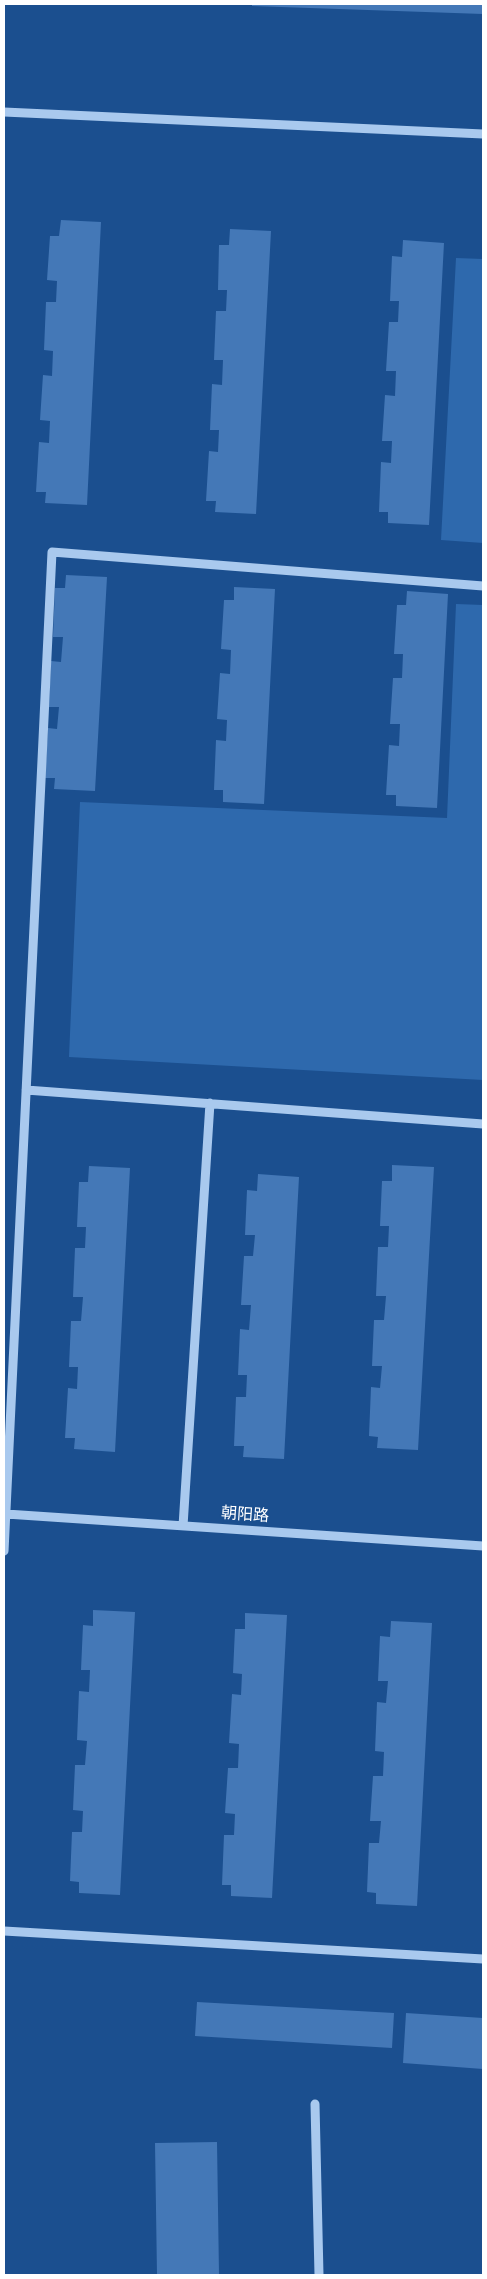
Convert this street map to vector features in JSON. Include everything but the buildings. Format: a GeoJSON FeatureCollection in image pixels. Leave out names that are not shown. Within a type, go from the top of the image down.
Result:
{"type":"FeatureCollection","features":[{"type":"Feature","properties":{"kind":"street"},"geometry":{"type":"LineString","coordinates":[[4,112],[483,134]]}},
{"type":"Feature","properties":{"kind":"street"},"geometry":{"type":"LineString","coordinates":[[4,1551],[52,552],[483,586]]}},
{"type":"Feature","properties":{"kind":"street"},"geometry":{"type":"LineString","coordinates":[[26,1090],[483,1124]]}},
{"type":"Feature","properties":{"kind":"street"},"geometry":{"type":"LineString","coordinates":[[183,1526],[210,1103]]}},
{"type":"Feature","properties":{"kind":"street","name":"朝阳路"},"geometry":{"type":"LineString","coordinates":[[6,1514],[483,1546]]}},
{"type":"Feature","properties":{"kind":"street"},"geometry":{"type":"LineString","coordinates":[[4,1931],[483,1959]]}},
{"type":"Feature","properties":{"kind":"street"},"geometry":{"type":"LineString","coordinates":[[315,2104],[320,2275]]}},
{"type":"Feature","properties":{"kind":"shaded area"},"geometry":{"type":"Polygon","coordinates":[[[456,258],[483,259],[483,543],[441,540],[456,258]]]}},
{"type":"Feature","properties":{"kind":"shaded area"},"geometry":{"type":"Polygon","coordinates":[[[456,604],[483,605],[483,1080],[69,1057],[80,802],[447,818],[456,604]]]}}]}
